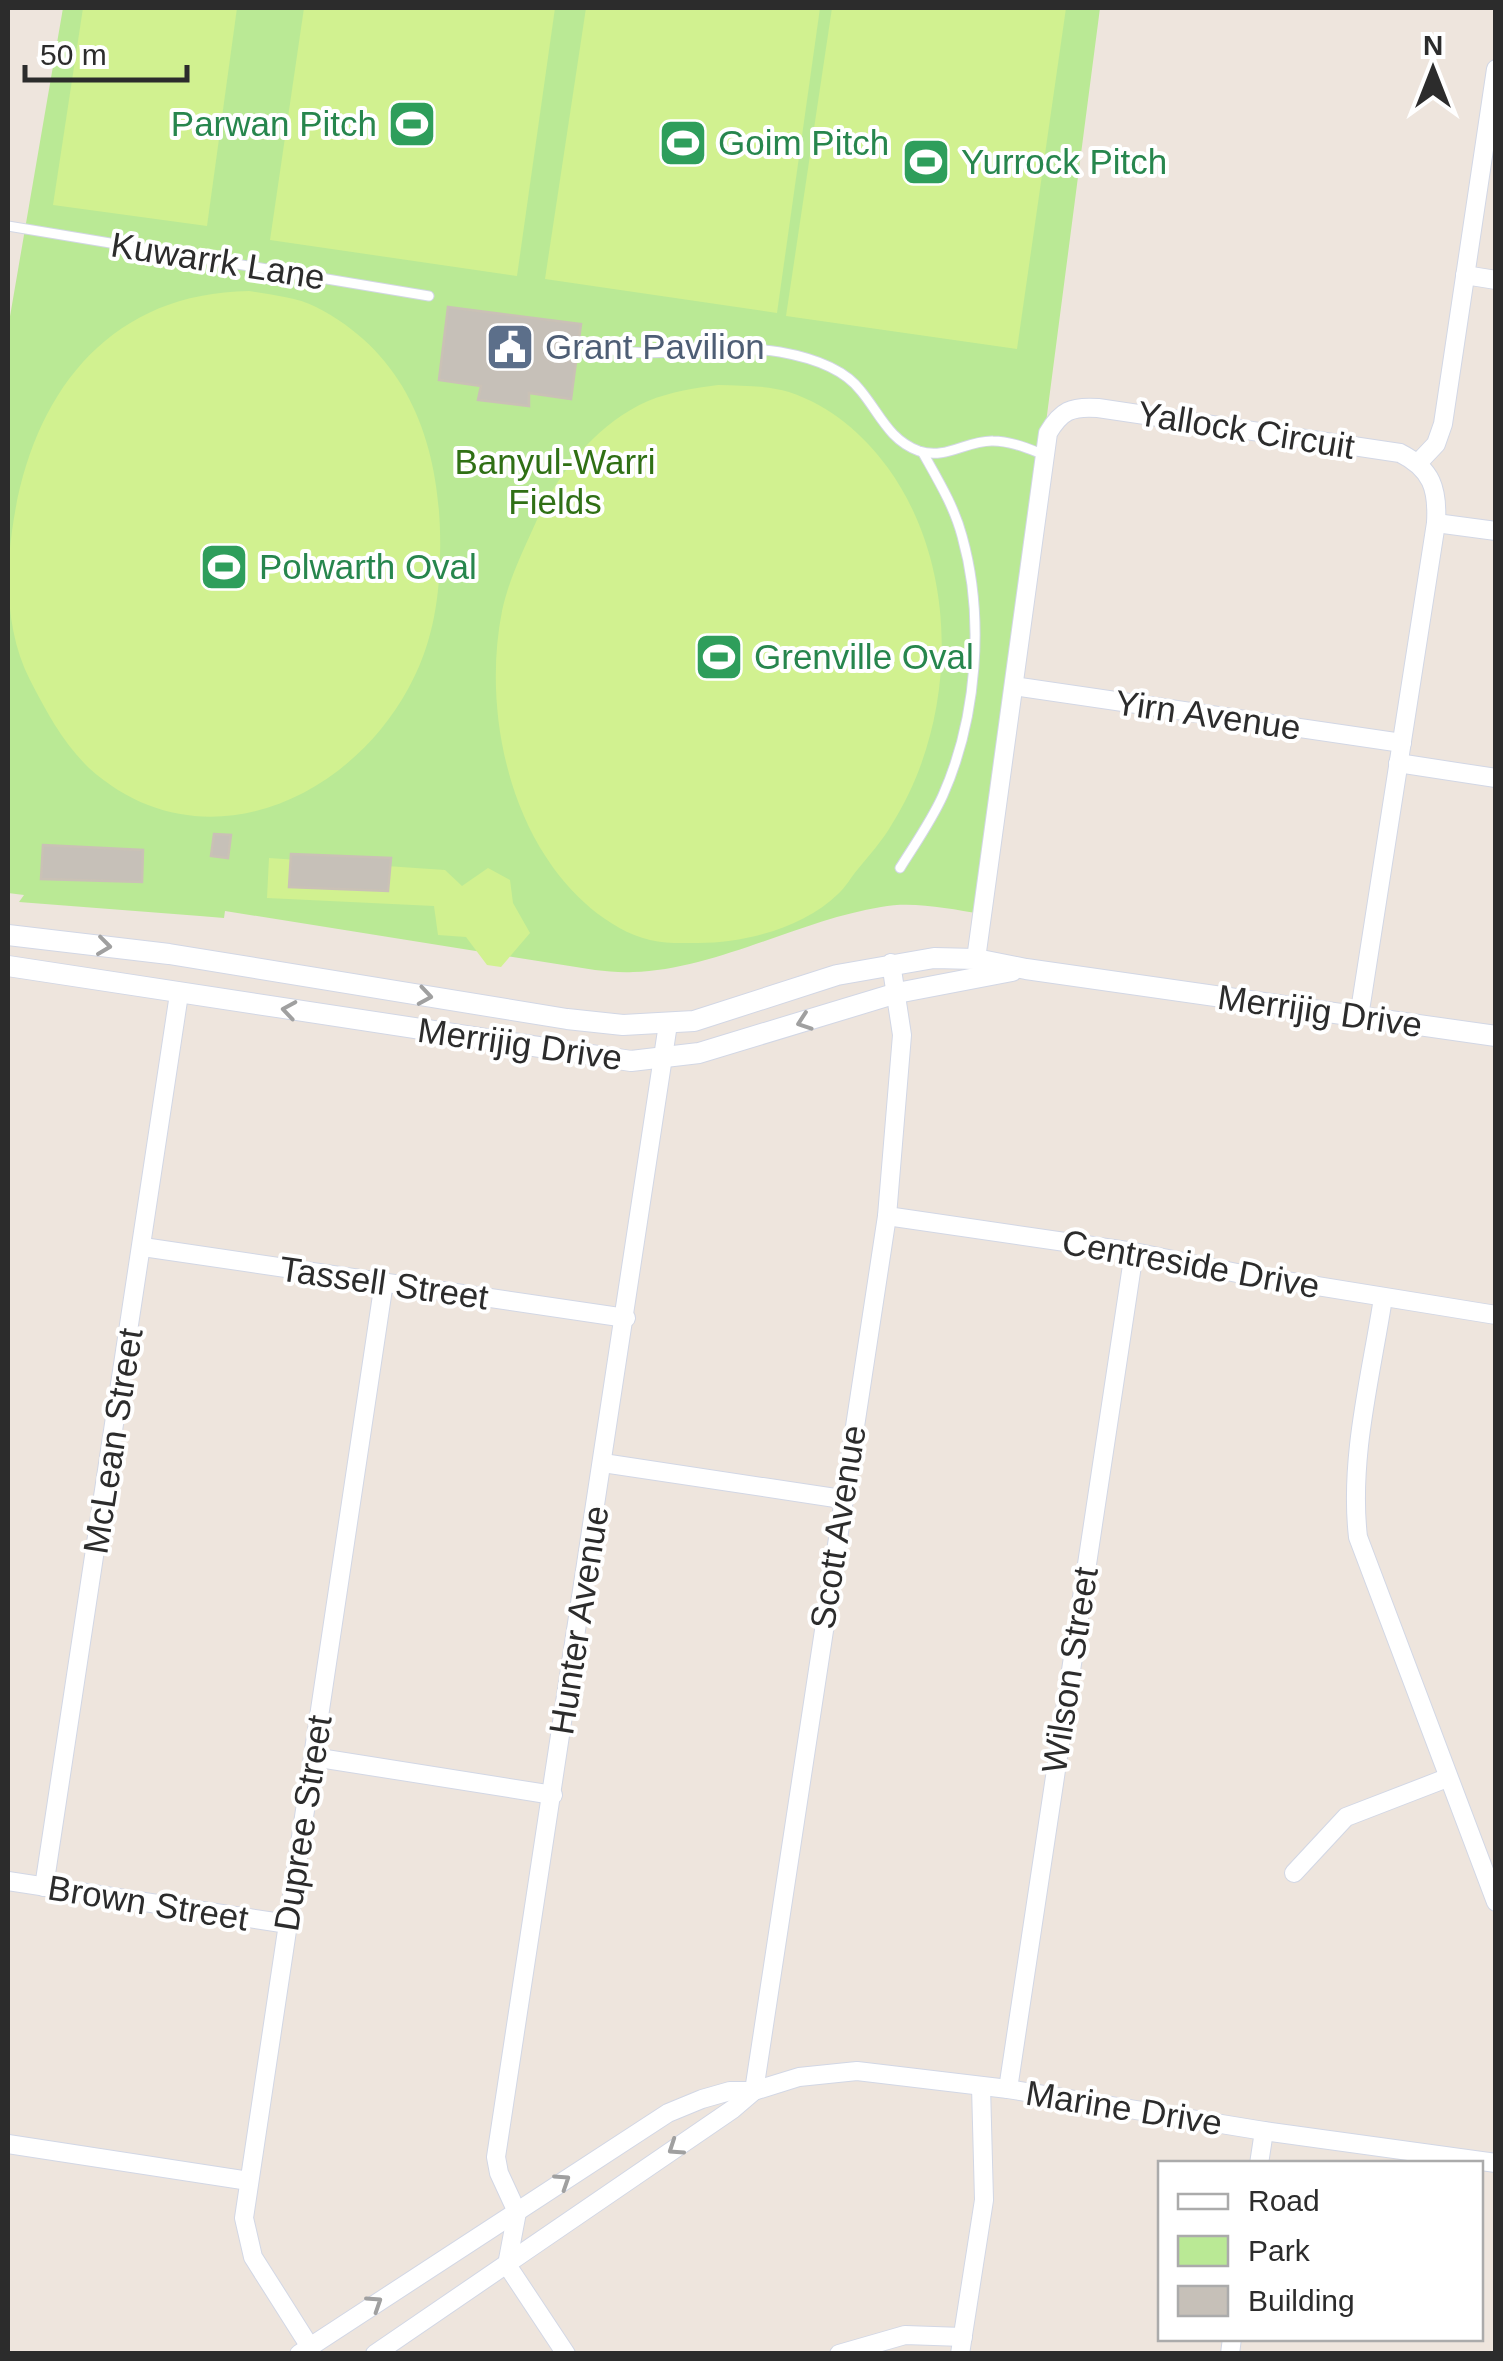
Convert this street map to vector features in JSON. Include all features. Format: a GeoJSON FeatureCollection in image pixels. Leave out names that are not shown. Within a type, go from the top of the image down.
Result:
{"type":"FeatureCollection","features":[{"type":"Feature","properties":{"kind":"street"},"geometry":{"type":"LineString","coordinates":[[1359,1016],[1436,523],[1434,482],[1419,462],[1436,444],[1443,424],[1496,70]]}},
{"type":"Feature","properties":{"kind":"street"},"geometry":{"type":"LineString","coordinates":[[1465,275],[1496,280]]}},
{"type":"Feature","properties":{"kind":"street","name":"Yallock Circuit"},"geometry":{"type":"LineString","coordinates":[[976,959],[1048,434],[1060,414],[1076,406],[1400,453],[1419,462]]}},
{"type":"Feature","properties":{"kind":"street"},"geometry":{"type":"LineString","coordinates":[[1436,523],[1496,531]]}},
{"type":"Feature","properties":{"kind":"street","name":"Yirn Avenue"},"geometry":{"type":"LineString","coordinates":[[1014,686],[1402,743]]}},
{"type":"Feature","properties":{"kind":"street"},"geometry":{"type":"LineString","coordinates":[[1398,763],[1496,778]]}},
{"type":"Feature","properties":{"kind":"street","name":"Merrijig Drive"},"geometry":{"type":"LineString","coordinates":[[8,935],[169,954],[623,1025],[668,1024],[718,1014],[837,975],[934,958],[976,959],[1496,1036]]}},
{"type":"Feature","properties":{"kind":"street","name":"Scott Avenue"},"geometry":{"type":"LineString","coordinates":[[754,2091],[887,1216],[902,1035],[891,963]]}},
{"type":"Feature","properties":{"kind":"street","name":"Merrijig Drive"},"geometry":{"type":"LineString","coordinates":[[8,966],[604,1059],[663,1060],[746,1042],[897,993],[1026,969]]}},
{"type":"Feature","properties":{"kind":"street","name":"McLean Street"},"geometry":{"type":"LineString","coordinates":[[44,1887],[179,994]]}},
{"type":"Feature","properties":{"kind":"street","name":"Hunter Avenue"},"geometry":{"type":"LineString","coordinates":[[517,2212],[499,2173],[496,2156],[668,1024]]}},
{"type":"Feature","properties":{"kind":"street","name":"Centreside Drive"},"geometry":{"type":"LineString","coordinates":[[887,1216],[1134,1252],[1237,1274],[1496,1315]]}},
{"type":"Feature","properties":{"kind":"street","name":"Tassell Street"},"geometry":{"type":"LineString","coordinates":[[143,1248],[626,1318]]}},
{"type":"Feature","properties":{"kind":"street","name":"Wilson Street"},"geometry":{"type":"LineString","coordinates":[[1008,2089],[1134,1252]]}},
{"type":"Feature","properties":{"kind":"street","name":"Dupree Street"},"geometry":{"type":"LineString","coordinates":[[306,2351],[253,2257],[244,2218],[384,1282]]}},
{"type":"Feature","properties":{"kind":"street"},"geometry":{"type":"LineString","coordinates":[[1383,1298],[1358,1459],[1354,1499],[1358,1538],[1496,1902]]}},
{"type":"Feature","properties":{"kind":"street"},"geometry":{"type":"LineString","coordinates":[[603,1463],[842,1499]]}},
{"type":"Feature","properties":{"kind":"street"},"geometry":{"type":"LineString","coordinates":[[313,1757],[553,1795]]}},
{"type":"Feature","properties":{"kind":"street"},"geometry":{"type":"LineString","coordinates":[[1294,1874],[1346,1817],[1447,1778]]}},
{"type":"Feature","properties":{"kind":"street","name":"Brown Street"},"geometry":{"type":"LineString","coordinates":[[8,1881],[288,1924]]}},
{"type":"Feature","properties":{"kind":"street","name":"Marine Drive"},"geometry":{"type":"LineString","coordinates":[[306,2351],[668,2113],[702,2098],[730,2091],[754,2091],[791,2078],[858,2071],[1008,2089],[1264,2131],[1482,2161]]}},
{"type":"Feature","properties":{"kind":"street"},"geometry":{"type":"LineString","coordinates":[[840,2354],[905,2335],[962,2345],[984,2200],[982,2086]]}},
{"type":"Feature","properties":{"kind":"street","name":"Marine Drive"},"geometry":{"type":"LineString","coordinates":[[375,2354],[734,2109],[754,2091]]}},
{"type":"Feature","properties":{"kind":"street"},"geometry":{"type":"LineString","coordinates":[[1259,2161],[1264,2131]]}},
{"type":"Feature","properties":{"kind":"street"},"geometry":{"type":"LineString","coordinates":[[8,2144],[249,2181]]}},
{"type":"Feature","properties":{"kind":"street"},"geometry":{"type":"LineString","coordinates":[[517,2212],[507,2264],[566,2354]]}},
{"type":"Feature","properties":{"kind":"lane","name":"Kuwarrk Lane"},"geometry":{"type":"LineString","coordinates":[[8,226],[429,296]]}},
{"type":"Feature","properties":{"kind":"lane"},"geometry":{"type":"LineString","coordinates":[[603,348],[655,355],[741,348],[779,352],[841,372],[859,387],[886,428],[902,444],[940,454],[992,441],[1045,455]]}},
{"type":"Feature","properties":{"kind":"lane"},"geometry":{"type":"LineString","coordinates":[[900,868],[944,792],[967,713],[973,672],[975,632],[969,562],[955,515],[923,452]]}},
{"type":"Feature","properties":{"kind":"green space","name":"Banyul-Warri Fields"},"geometry":{"type":"Polygon","coordinates":[[[63,8],[1100,8],[982,914],[893,905],[819,922],[695,963],[624,972],[225,911],[224,918],[19,902],[24,895],[8,893],[8,328],[63,8]]]}},
{"type":"Feature","properties":{"kind":"green space"},"geometry":{"type":"Polygon","coordinates":[[[83,8],[237,8],[207,226],[53,205],[83,8]]]}},
{"type":"Feature","properties":{"kind":"green space","name":"Parwan Pitch"},"geometry":{"type":"Polygon","coordinates":[[[304,8],[555,8],[517,276],[270,240],[304,8]]]}},
{"type":"Feature","properties":{"kind":"green space","name":"Goim Pitch"},"geometry":{"type":"Polygon","coordinates":[[[586,8],[820,8],[777,313],[545,279],[586,8]]]}},
{"type":"Feature","properties":{"kind":"green space","name":"Yurrock Pitch"},"geometry":{"type":"Polygon","coordinates":[[[832,8],[1066,8],[1017,349],[786,316],[832,8]]]}},
{"type":"Feature","properties":{"kind":"green space","name":"Polwarth Oval"},"geometry":{"type":"Polygon","coordinates":[[[249,291],[316,307],[350,328],[399,381],[416,413],[436,482],[440,558],[436,609],[423,658],[408,689],[381,729],[347,764],[308,790],[265,808],[221,816],[176,813],[131,797],[89,768],[49,715],[22,663],[12,626],[12,531],[21,482],[37,437],[57,397],[84,362],[116,332],[154,310],[198,296],[249,291]]]}},
{"type":"Feature","properties":{"kind":"green space","name":"Grenville Oval"},"geometry":{"type":"Polygon","coordinates":[[[718,385],[772,388],[819,405],[845,422],[888,468],[912,508],[929,552],[942,645],[939,693],[929,739],[913,783],[885,836],[838,894],[808,916],[754,936],[716,942],[662,942],[619,928],[590,908],[555,870],[531,830],[518,801],[501,739],[497,642],[505,599],[521,554],[545,504],[581,451],[612,422],[648,401],[718,385]]]}},
{"type":"Feature","properties":{"kind":"green space"},"geometry":{"type":"Polygon","coordinates":[[[269,858],[445,870],[462,886],[488,868],[510,880],[513,903],[530,933],[501,967],[487,965],[466,937],[438,935],[434,906],[267,898],[269,858]]]}},
{"type":"Feature","properties":{"kind":"building","name":"Grant Pavilion"},"geometry":{"type":"Polygon","coordinates":[[[448,307],[581,324],[571,399],[529,393],[529,406],[478,400],[481,386],[439,380],[448,307]]]}},
{"type":"Feature","properties":{"kind":"building"},"geometry":{"type":"Polygon","coordinates":[[[214,834],[231,835],[228,858],[211,856],[214,834]]]}},
{"type":"Feature","properties":{"kind":"building"},"geometry":{"type":"Polygon","coordinates":[[[43,845],[143,850],[142,882],[41,879],[43,845]]]}},
{"type":"Feature","properties":{"kind":"building"},"geometry":{"type":"Polygon","coordinates":[[[291,854],[391,858],[388,891],[289,887],[291,854]]]}},
{"type":"Feature","properties":{"kind":"place","name":"Parwan Pitch"},"geometry":{"type":"Point","coordinates":[412,124]}},
{"type":"Feature","properties":{"kind":"place","name":"Goim Pitch"},"geometry":{"type":"Point","coordinates":[683,143]}},
{"type":"Feature","properties":{"kind":"place","name":"Yurrock Pitch"},"geometry":{"type":"Point","coordinates":[926,162]}},
{"type":"Feature","properties":{"kind":"place","name":"Grant Pavilion"},"geometry":{"type":"Point","coordinates":[510,347]}},
{"type":"Feature","properties":{"kind":"place","name":"Polwarth Oval"},"geometry":{"type":"Point","coordinates":[224,567]}},
{"type":"Feature","properties":{"kind":"place","name":"Grenville Oval"},"geometry":{"type":"Point","coordinates":[719,657]}}]}
